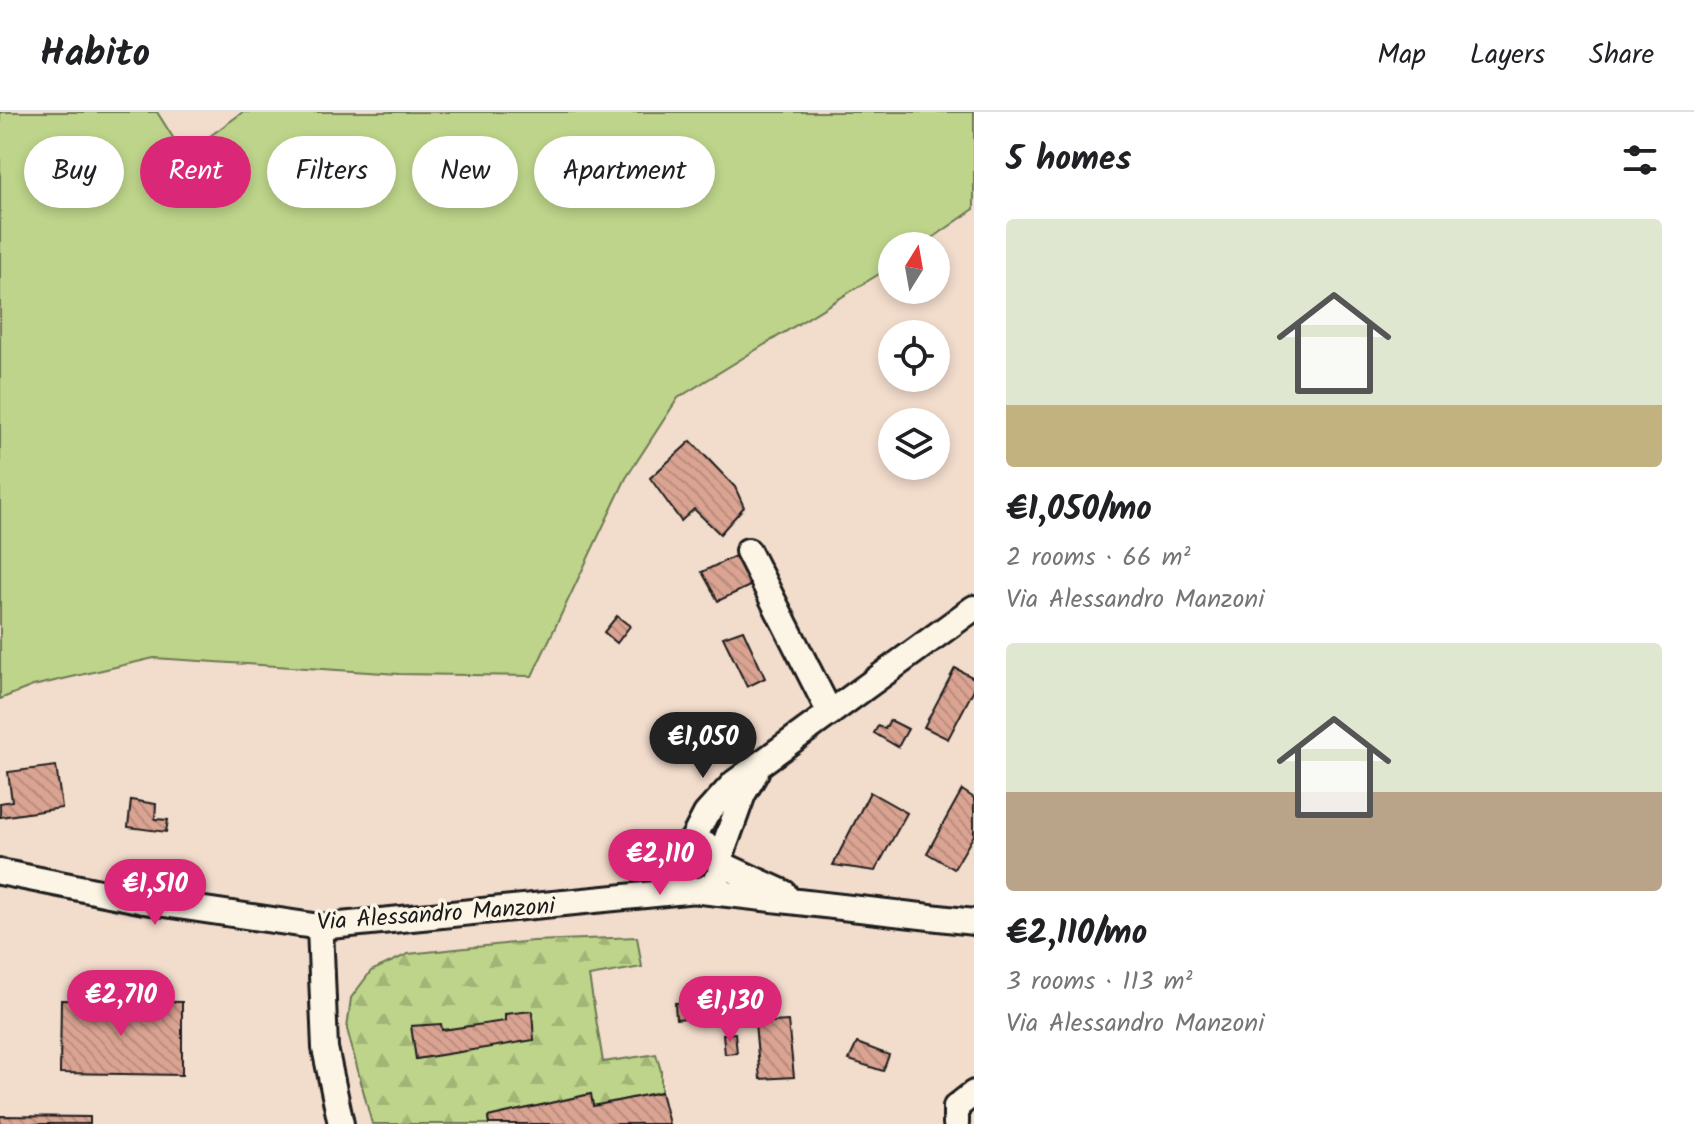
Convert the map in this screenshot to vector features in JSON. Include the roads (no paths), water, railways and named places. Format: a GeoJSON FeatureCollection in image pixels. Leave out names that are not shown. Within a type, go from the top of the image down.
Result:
{"type":"FeatureCollection","features":[{"type":"Feature","properties":{"kind":"street"},"geometry":{"type":"LineString","coordinates":[[748,551],[830,713]]}},
{"type":"Feature","properties":{"kind":"street","name":"Via Alessandro Manzoni"},"geometry":{"type":"LineString","coordinates":[[635,895],[666,872],[714,804],[764,761],[969,615]]}},
{"type":"Feature","properties":{"kind":"street","name":"Via Alessandro Manzoni"},"geometry":{"type":"LineString","coordinates":[[720,861],[743,794],[764,761]]}},
{"type":"Feature","properties":{"kind":"street"},"geometry":{"type":"LineString","coordinates":[[720,861],[715,882],[698,890],[678,881],[682,851],[709,845],[720,861],[813,903]]}},
{"type":"Feature","properties":{"kind":"street","name":"Via Alessandro Manzoni"},"geometry":{"type":"LineString","coordinates":[[0,872],[144,901],[320,927],[698,890],[974,922]]}},
{"type":"Feature","properties":{"kind":"street"},"geometry":{"type":"LineString","coordinates":[[320,927],[325,1048],[341,1124]]}},
{"type":"Feature","properties":{"kind":"street"},"geometry":{"type":"LineString","coordinates":[[956,1124],[956,1107],[974,1093]]}}]}
